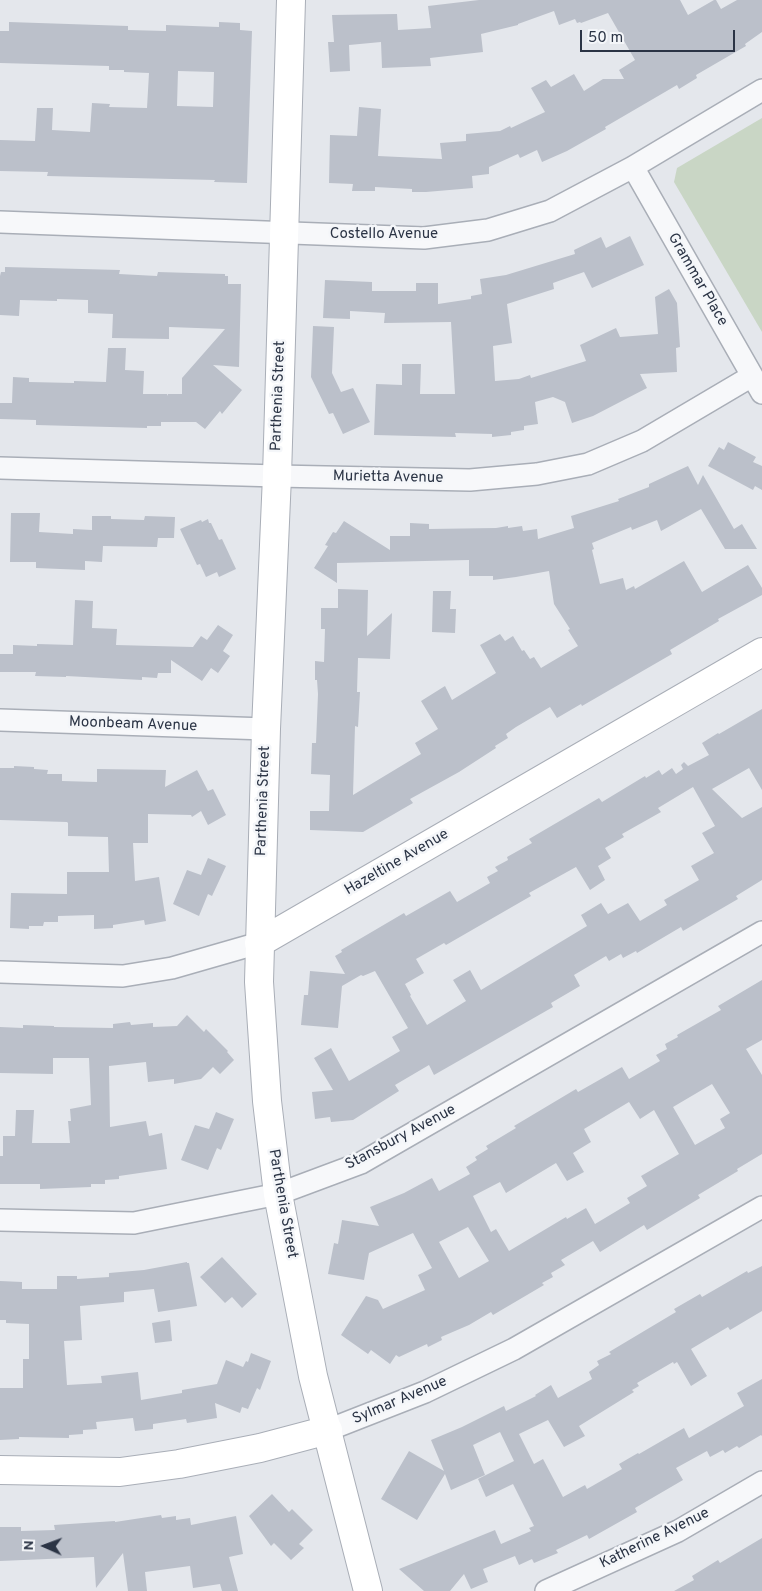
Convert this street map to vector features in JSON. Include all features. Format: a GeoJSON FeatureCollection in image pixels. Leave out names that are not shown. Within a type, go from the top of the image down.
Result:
{"type":"FeatureCollection","features":[{"type":"Feature","properties":{"kind":"street","name":"Parthenia Street"},"geometry":{"type":"LineString","coordinates":[[291,0],[277,476],[266,729],[259,982],[267,1101],[278,1194],[313,1376],[368,1591]]}},
{"type":"Feature","properties":{"kind":"street","name":"Costello Avenue"},"geometry":{"type":"LineString","coordinates":[[0,222],[424,238],[488,230],[550,211],[633,167],[762,90]]}},
{"type":"Feature","properties":{"kind":"street","name":"Grammar Place"},"geometry":{"type":"LineString","coordinates":[[633,167],[757,385]]}},
{"type":"Feature","properties":{"kind":"street","name":"Murietta Avenue"},"geometry":{"type":"LineString","coordinates":[[0,468],[470,480],[537,474],[588,464],[642,441],[757,385]]}},
{"type":"Feature","properties":{"kind":"street","name":"Hazeltine Avenue"},"geometry":{"type":"LineString","coordinates":[[0,972],[123,976],[172,968],[259,943],[762,652]]}},
{"type":"Feature","properties":{"kind":"street","name":"Moonbeam Avenue"},"geometry":{"type":"LineString","coordinates":[[0,720],[266,729]]}},
{"type":"Feature","properties":{"kind":"street","name":"Stansbury Avenue"},"geometry":{"type":"LineString","coordinates":[[0,1220],[134,1223],[278,1194],[361,1163],[762,932]]}},
{"type":"Feature","properties":{"kind":"street","name":"Sylmar Avenue"},"geometry":{"type":"LineString","coordinates":[[0,1470],[120,1472],[188,1462],[260,1448],[328,1430],[425,1392],[514,1349],[762,1207]]}},
{"type":"Feature","properties":{"kind":"street","name":"Katherine Avenue"},"geometry":{"type":"LineString","coordinates":[[546,1591],[678,1531],[762,1482]]}},
{"type":"Feature","properties":{"kind":"green space"},"geometry":{"type":"Polygon","coordinates":[[[762,118],[762,332],[674,182],[677,168],[762,118]]]}},
{"type":"Feature","properties":{"kind":"building"},"geometry":{"type":"Polygon","coordinates":[[[479,0],[680,0],[688,15],[714,0],[716,0],[721,9],[737,0],[762,0],[762,32],[745,44],[746,46],[696,75],[697,78],[679,89],[677,85],[567,151],[542,162],[537,150],[520,158],[518,154],[489,167],[489,174],[472,176],[473,188],[412,192],[412,189],[375,187],[375,191],[352,191],[353,184],[329,183],[330,135],[357,136],[359,107],[381,109],[378,156],[442,159],[440,143],[466,141],[466,134],[500,131],[510,126],[511,128],[545,112],[531,88],[546,80],[551,87],[574,74],[584,91],[603,79],[624,79],[619,70],[635,60],[608,13],[581,23],[577,23],[575,19],[559,25],[554,11],[518,25],[481,34],[483,52],[430,58],[431,66],[382,68],[381,42],[349,45],[350,71],[330,72],[328,42],[334,42],[332,15],[397,14],[398,30],[431,28],[428,6],[479,0]]]}},
{"type":"Feature","properties":{"kind":"building"},"geometry":{"type":"Polygon","coordinates":[[[9,22],[128,26],[128,30],[166,31],[166,25],[219,27],[219,22],[240,23],[240,30],[252,31],[247,183],[214,182],[215,180],[47,176],[48,172],[0,171],[0,140],[35,141],[37,108],[53,108],[52,130],[90,132],[92,103],[110,104],[109,107],[147,108],[149,73],[109,70],[109,66],[0,63],[0,31],[9,31],[9,22]],[[178,71],[177,106],[213,107],[214,72],[178,71]]]}},
{"type":"Feature","properties":{"kind":"building"},"geometry":{"type":"Polygon","coordinates":[[[630,236],[644,265],[592,288],[584,272],[553,283],[554,289],[507,304],[512,343],[493,346],[495,381],[519,379],[530,375],[531,378],[586,361],[580,345],[616,328],[620,337],[658,334],[655,297],[669,289],[677,303],[680,347],[676,348],[677,372],[640,374],[647,388],[593,416],[572,423],[565,402],[553,397],[535,402],[538,424],[524,426],[524,430],[511,432],[511,435],[492,437],[492,434],[455,433],[456,437],[374,435],[376,384],[402,385],[402,364],[421,364],[420,394],[455,394],[451,322],[384,323],[385,313],[350,311],[350,319],[323,318],[325,280],[372,282],[372,291],[416,291],[416,283],[438,283],[438,304],[471,299],[471,296],[482,294],[480,279],[506,275],[575,254],[574,250],[601,237],[606,248],[630,236]]]}},
{"type":"Feature","properties":{"kind":"building"},"geometry":{"type":"Polygon","coordinates":[[[5,267],[120,270],[119,274],[157,276],[158,272],[225,274],[225,276],[228,276],[228,284],[241,284],[239,367],[213,365],[242,390],[222,414],[220,411],[205,429],[196,422],[161,422],[161,426],[147,426],[147,428],[36,425],[36,420],[0,419],[0,403],[12,403],[13,377],[29,378],[29,382],[106,382],[108,348],[126,348],[125,370],[144,371],[143,394],[167,394],[167,396],[168,394],[182,394],[182,378],[225,329],[169,327],[169,339],[112,338],[113,314],[88,313],[88,300],[20,300],[19,316],[0,315],[0,276],[1,272],[5,272],[5,267]]]}},
{"type":"Feature","properties":{"kind":"building"},"geometry":{"type":"Polygon","coordinates":[[[313,326],[334,327],[332,373],[341,392],[353,388],[370,422],[343,434],[333,413],[329,414],[311,377],[313,326]]]}},
{"type":"Feature","properties":{"kind":"building"},"geometry":{"type":"Polygon","coordinates":[[[728,442],[756,457],[753,462],[762,466],[762,490],[755,486],[753,490],[708,466],[719,447],[724,450],[728,442]]]}},
{"type":"Feature","properties":{"kind":"building"},"geometry":{"type":"Polygon","coordinates":[[[688,466],[698,485],[703,475],[734,529],[742,524],[757,549],[725,549],[701,509],[661,531],[657,520],[632,530],[631,527],[592,543],[600,584],[623,578],[626,590],[634,586],[635,589],[684,561],[702,592],[748,565],[762,588],[762,595],[718,619],[719,621],[670,650],[672,654],[582,706],[581,704],[557,718],[550,707],[516,727],[506,734],[508,738],[495,746],[496,748],[459,772],[410,799],[413,803],[363,832],[310,830],[310,811],[329,811],[330,775],[311,774],[312,743],[316,743],[318,694],[317,680],[315,680],[315,661],[324,662],[325,629],[321,629],[321,608],[338,608],[338,589],[368,590],[367,636],[392,613],[390,659],[358,658],[357,692],[360,692],[358,727],[355,726],[353,795],[421,754],[415,743],[438,729],[421,701],[445,686],[452,700],[496,673],[480,645],[500,634],[505,641],[513,636],[522,651],[524,650],[530,659],[534,657],[541,668],[578,646],[554,604],[549,571],[493,580],[493,576],[469,576],[469,560],[337,563],[337,583],[314,568],[328,546],[325,545],[333,532],[336,533],[344,521],[390,550],[390,536],[410,536],[410,523],[429,524],[429,529],[496,528],[508,526],[508,528],[522,526],[523,531],[537,529],[538,539],[574,528],[571,516],[619,501],[618,499],[649,487],[649,484],[688,466]]]}},
{"type":"Feature","properties":{"kind":"building"},"geometry":{"type":"Polygon","coordinates":[[[11,513],[40,513],[39,532],[73,534],[73,529],[92,530],[92,516],[111,516],[111,519],[144,520],[145,516],[175,517],[174,538],[158,538],[157,547],[103,546],[102,562],[85,561],[85,570],[36,568],[36,562],[10,562],[11,513]]]}},
{"type":"Feature","properties":{"kind":"building"},"geometry":{"type":"Polygon","coordinates":[[[208,519],[219,540],[222,539],[236,569],[219,577],[217,572],[206,577],[200,564],[197,565],[180,529],[208,519]]]}},
{"type":"Feature","properties":{"kind":"building"},"geometry":{"type":"Polygon","coordinates":[[[433,591],[451,591],[450,609],[456,609],[455,633],[432,632],[433,591]]]}},
{"type":"Feature","properties":{"kind":"building"},"geometry":{"type":"Polygon","coordinates":[[[75,600],[93,601],[92,628],[117,629],[116,645],[193,647],[201,636],[207,640],[218,625],[233,635],[223,651],[230,656],[218,673],[211,668],[202,681],[171,660],[171,673],[158,673],[157,678],[142,677],[142,680],[35,676],[36,672],[0,672],[0,654],[13,654],[13,645],[73,645],[75,600]]]}},
{"type":"Feature","properties":{"kind":"building"},"geometry":{"type":"Polygon","coordinates":[[[762,709],[762,790],[749,768],[712,789],[742,818],[762,807],[762,880],[736,896],[738,899],[683,931],[681,927],[637,953],[636,951],[623,958],[621,954],[609,961],[606,956],[574,975],[580,986],[551,1003],[553,1007],[434,1075],[429,1065],[395,1085],[399,1091],[353,1120],[331,1122],[330,1117],[315,1119],[312,1092],[333,1090],[314,1058],[331,1048],[349,1081],[400,1051],[392,1037],[408,1028],[375,971],[363,976],[361,975],[342,986],[338,1028],[301,1025],[304,995],[308,995],[310,971],[345,974],[335,956],[342,952],[341,950],[404,913],[406,916],[450,891],[457,902],[490,883],[487,877],[498,871],[495,867],[508,860],[507,857],[532,843],[529,839],[599,798],[602,802],[645,776],[646,778],[659,770],[662,775],[672,768],[676,774],[683,769],[681,765],[684,762],[688,766],[709,755],[702,743],[762,709]],[[693,787],[658,808],[661,812],[622,834],[624,837],[605,848],[611,858],[598,866],[605,880],[590,890],[576,867],[529,893],[531,896],[446,945],[444,943],[416,959],[424,973],[405,984],[427,1025],[466,1001],[453,980],[470,970],[481,990],[587,926],[581,915],[601,903],[608,914],[628,903],[640,921],[667,905],[664,900],[699,880],[691,866],[714,853],[702,833],[715,826],[693,787]]]}},
{"type":"Feature","properties":{"kind":"building"},"geometry":{"type":"Polygon","coordinates":[[[14,766],[48,770],[47,774],[62,774],[62,781],[97,782],[97,769],[166,770],[165,787],[197,770],[208,791],[213,789],[226,815],[208,825],[201,811],[192,817],[191,815],[148,814],[148,843],[133,843],[135,881],[159,877],[166,921],[145,925],[144,920],[113,925],[113,928],[94,929],[94,915],[58,916],[58,922],[44,922],[43,926],[29,926],[29,929],[10,928],[11,893],[67,894],[67,872],[109,872],[108,837],[68,836],[67,822],[0,820],[0,768],[14,768],[14,766]]]}},
{"type":"Feature","properties":{"kind":"building"},"geometry":{"type":"Polygon","coordinates":[[[208,858],[226,866],[212,896],[208,894],[199,916],[173,904],[187,870],[201,875],[208,858]]]}},
{"type":"Feature","properties":{"kind":"building"},"geometry":{"type":"Polygon","coordinates":[[[762,980],[762,1040],[746,1049],[762,1075],[762,1154],[698,1195],[700,1198],[647,1230],[644,1225],[600,1252],[593,1241],[561,1260],[565,1265],[551,1273],[553,1277],[542,1283],[544,1285],[493,1315],[491,1312],[469,1325],[441,1337],[442,1340],[428,1347],[427,1344],[399,1357],[396,1355],[390,1364],[371,1350],[368,1354],[341,1335],[366,1296],[378,1300],[383,1309],[425,1290],[418,1275],[432,1268],[413,1233],[369,1253],[364,1280],[328,1274],[334,1243],[338,1244],[342,1220],[379,1226],[370,1207],[404,1193],[432,1178],[439,1191],[470,1174],[466,1167],[477,1160],[475,1157],[488,1149],[486,1146],[516,1128],[514,1126],[576,1089],[578,1092],[622,1067],[629,1079],[660,1061],[656,1055],[667,1049],[665,1044],[721,1010],[718,1006],[762,980]],[[712,1084],[673,1107],[695,1145],[725,1128],[720,1119],[730,1113],[712,1084]],[[629,1102],[584,1129],[591,1142],[573,1153],[584,1172],[567,1181],[556,1163],[506,1193],[500,1182],[473,1196],[491,1232],[496,1229],[509,1251],[566,1217],[567,1219],[586,1208],[595,1224],[630,1203],[627,1198],[647,1186],[641,1176],[679,1154],[654,1110],[640,1119],[629,1102]],[[468,1227],[439,1242],[459,1278],[489,1261],[468,1227]]]}},
{"type":"Feature","properties":{"kind":"building"},"geometry":{"type":"Polygon","coordinates":[[[187,1015],[204,1032],[206,1029],[228,1051],[234,1060],[220,1074],[213,1067],[201,1079],[174,1084],[174,1079],[148,1082],[146,1062],[109,1066],[110,1127],[146,1121],[149,1136],[162,1133],[167,1169],[119,1176],[119,1179],[105,1180],[105,1184],[91,1184],[91,1187],[40,1189],[40,1184],[0,1184],[0,1156],[3,1156],[3,1136],[15,1136],[16,1110],[34,1110],[32,1143],[70,1143],[68,1121],[71,1121],[70,1109],[91,1105],[89,1058],[53,1058],[53,1074],[0,1073],[0,1027],[23,1028],[23,1025],[113,1028],[113,1024],[130,1022],[131,1025],[153,1023],[153,1027],[177,1026],[187,1015]]]}},
{"type":"Feature","properties":{"kind":"building"},"geometry":{"type":"Polygon","coordinates":[[[216,1112],[234,1119],[221,1150],[217,1148],[208,1170],[181,1160],[195,1125],[209,1129],[216,1112]]]}},
{"type":"Feature","properties":{"kind":"building"},"geometry":{"type":"Polygon","coordinates":[[[222,1257],[257,1294],[242,1308],[232,1297],[225,1303],[200,1277],[222,1257]]]}},
{"type":"Feature","properties":{"kind":"building"},"geometry":{"type":"Polygon","coordinates":[[[189,1263],[197,1306],[158,1312],[154,1289],[124,1292],[124,1302],[80,1306],[82,1340],[64,1341],[67,1385],[102,1383],[101,1376],[138,1372],[141,1400],[182,1393],[182,1390],[217,1384],[226,1360],[243,1367],[246,1361],[248,1362],[251,1353],[271,1361],[260,1390],[257,1388],[248,1409],[242,1407],[240,1413],[215,1403],[217,1418],[187,1423],[186,1419],[153,1424],[153,1429],[135,1431],[133,1418],[96,1422],[97,1429],[83,1430],[83,1434],[69,1435],[69,1438],[19,1437],[19,1439],[0,1440],[0,1388],[23,1388],[23,1359],[29,1359],[29,1324],[6,1323],[6,1320],[0,1320],[0,1281],[22,1282],[22,1289],[57,1289],[57,1276],[77,1276],[77,1279],[109,1277],[109,1273],[144,1270],[189,1263]]]}},
{"type":"Feature","properties":{"kind":"building"},"geometry":{"type":"Polygon","coordinates":[[[762,1266],[762,1311],[730,1330],[728,1327],[691,1349],[707,1376],[691,1386],[677,1362],[674,1364],[673,1362],[637,1383],[639,1386],[632,1390],[634,1392],[579,1426],[585,1436],[564,1447],[548,1420],[519,1434],[534,1464],[543,1459],[563,1497],[585,1485],[587,1489],[622,1469],[619,1464],[684,1428],[689,1438],[744,1406],[737,1393],[762,1379],[762,1436],[725,1453],[723,1450],[710,1457],[707,1451],[676,1468],[683,1480],[635,1508],[637,1512],[589,1539],[587,1535],[556,1550],[558,1553],[534,1563],[532,1559],[519,1565],[515,1556],[483,1569],[488,1582],[471,1589],[464,1574],[450,1591],[424,1591],[399,1569],[495,1530],[501,1544],[531,1531],[529,1528],[534,1526],[513,1484],[486,1497],[478,1479],[514,1461],[500,1432],[473,1445],[485,1475],[451,1490],[445,1474],[417,1520],[381,1499],[409,1451],[444,1471],[431,1440],[504,1406],[506,1411],[536,1396],[551,1385],[558,1398],[592,1379],[589,1372],[599,1365],[597,1361],[676,1312],[674,1309],[700,1294],[702,1297],[747,1271],[748,1273],[762,1266]]]}},
{"type":"Feature","properties":{"kind":"building"},"geometry":{"type":"Polygon","coordinates":[[[170,1320],[172,1341],[155,1343],[152,1323],[170,1320]]]}},
{"type":"Feature","properties":{"kind":"building"},"geometry":{"type":"Polygon","coordinates":[[[272,1494],[289,1512],[292,1509],[313,1530],[299,1544],[304,1548],[291,1560],[274,1543],[271,1546],[249,1516],[272,1494]]]}},
{"type":"Feature","properties":{"kind":"building"},"geometry":{"type":"Polygon","coordinates":[[[161,1515],[162,1518],[176,1516],[176,1520],[190,1518],[191,1525],[236,1516],[243,1554],[229,1557],[238,1591],[222,1591],[220,1584],[193,1588],[190,1566],[145,1572],[147,1591],[128,1591],[123,1553],[96,1588],[94,1557],[0,1561],[0,1527],[21,1527],[21,1531],[55,1530],[54,1525],[115,1522],[161,1515]]]}},
{"type":"Feature","properties":{"kind":"building"},"geometry":{"type":"Polygon","coordinates":[[[762,1538],[762,1591],[674,1591],[694,1580],[692,1576],[718,1560],[720,1563],[762,1538]]]}}]}
